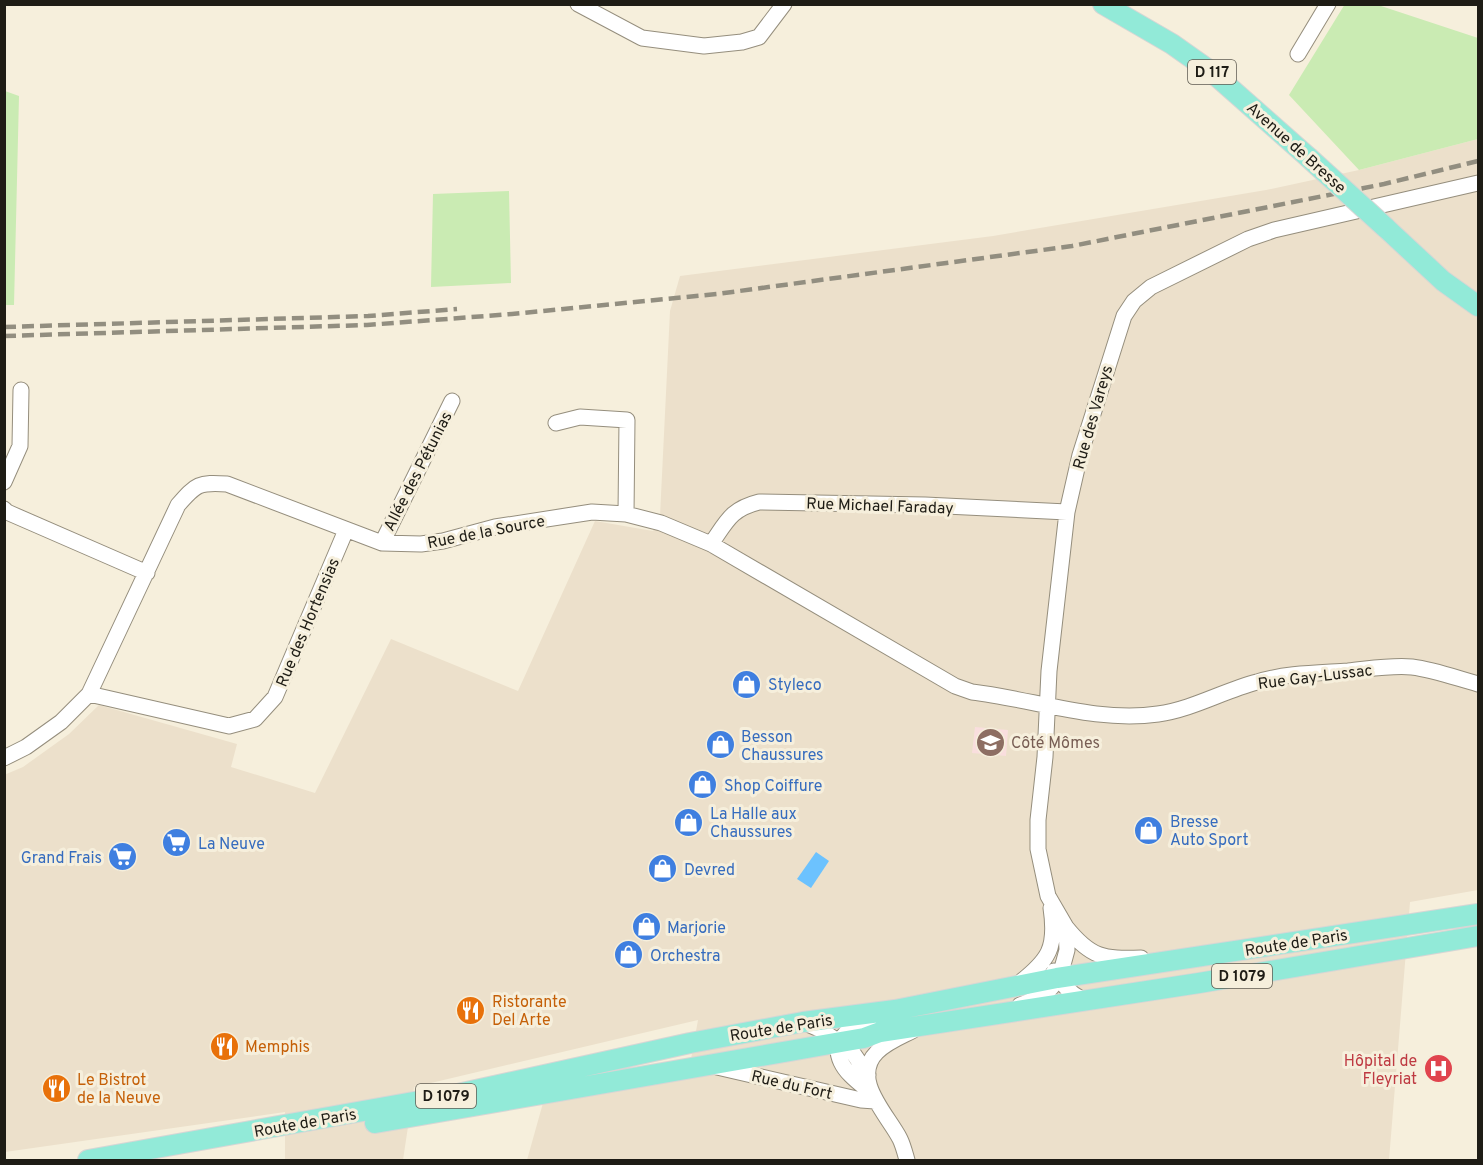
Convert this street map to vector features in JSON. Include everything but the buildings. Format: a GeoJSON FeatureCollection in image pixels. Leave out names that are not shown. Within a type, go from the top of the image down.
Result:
{"type":"FeatureCollection","features":[{"type":"Feature","properties":{"kind":"main road","name":"Avenue de Bresse"},"geometry":{"type":"LineString","coordinates":[[1103,4],[1172,44],[1213,73],[1443,280],[1479,306]]}},
{"type":"Feature","properties":{"kind":"main road","name":"Route de Paris"},"geometry":{"type":"LineString","coordinates":[[88,1161],[453,1095],[690,1043],[803,1022],[895,1011],[1057,978],[1479,914]]}},
{"type":"Feature","properties":{"kind":"main road","name":"Route de Paris"},"geometry":{"type":"LineString","coordinates":[[150,1161],[864,1038],[880,1032],[1199,983],[1479,936]]}},
{"type":"Feature","properties":{"kind":"street"},"geometry":{"type":"LineString","coordinates":[[578,4],[642,38],[704,46],[742,42],[759,37],[784,4]]}},
{"type":"Feature","properties":{"kind":"street"},"geometry":{"type":"LineString","coordinates":[[1298,54],[1328,4]]}},
{"type":"Feature","properties":{"kind":"street","name":"Rue des Vareys"},"geometry":{"type":"LineString","coordinates":[[1057,978],[1051,961],[1055,931],[1051,902],[1041,871],[1038,849],[1038,820],[1045,757],[1047,705],[1067,512],[1080,455],[1124,316],[1134,301],[1151,286],[1248,239],[1274,230],[1479,183]]}},
{"type":"Feature","properties":{"kind":"street"},"geometry":{"type":"LineString","coordinates":[[4,482],[20,447],[21,390]]}},
{"type":"Feature","properties":{"kind":"street","name":"Allée des Pétunias"},"geometry":{"type":"LineString","coordinates":[[382,543],[452,401]]}},
{"type":"Feature","properties":{"kind":"street"},"geometry":{"type":"LineString","coordinates":[[556,423],[580,417],[627,420],[626,514]]}},
{"type":"Feature","properties":{"kind":"street","name":"Rue de la Source"},"geometry":{"type":"LineString","coordinates":[[4,758],[26,747],[61,722],[90,694],[178,505],[192,489],[206,482],[227,484],[382,543],[421,544],[444,541],[495,527],[592,512],[626,514],[661,523],[711,544],[955,686],[972,692],[1047,705]]}},
{"type":"Feature","properties":{"kind":"street","name":"Rue Michael Faraday"},"geometry":{"type":"LineString","coordinates":[[711,544],[733,513],[759,502],[925,505],[1067,512]]}},
{"type":"Feature","properties":{"kind":"street"},"geometry":{"type":"LineString","coordinates":[[4,509],[147,573]]}},
{"type":"Feature","properties":{"kind":"street","name":"Rue des Hortensias"},"geometry":{"type":"LineString","coordinates":[[90,694],[229,726],[255,719],[275,697],[346,530]]}},
{"type":"Feature","properties":{"kind":"street","name":"Rue Gay-Lussac"},"geometry":{"type":"LineString","coordinates":[[1047,705],[1123,716],[1157,714],[1190,707],[1227,691],[1261,681],[1297,675],[1390,667],[1411,667],[1440,672],[1479,684]]}},
{"type":"Feature","properties":{"kind":"street","name":"Rue des Vareys"},"geometry":{"type":"LineString","coordinates":[[1051,902],[1066,927],[1088,949],[1103,957],[1112,959],[1198,957]]}},
{"type":"Feature","properties":{"kind":"street"},"geometry":{"type":"LineString","coordinates":[[1005,1013],[1043,996],[1052,987],[1061,972],[1067,950],[1066,927]]}},
{"type":"Feature","properties":{"kind":"street"},"geometry":{"type":"LineString","coordinates":[[1013,988],[1040,965],[1052,945]]}},
{"type":"Feature","properties":{"kind":"street"},"geometry":{"type":"LineString","coordinates":[[1057,978],[1065,988],[1083,1000]]}},
{"type":"Feature","properties":{"kind":"street"},"geometry":{"type":"LineString","coordinates":[[840,1042],[854,1025],[876,1020],[895,1011]]}},
{"type":"Feature","properties":{"kind":"street","name":"Rue du Fort"},"geometry":{"type":"LineString","coordinates":[[803,1022],[851,1050],[868,1075],[873,1097]]}},
{"type":"Feature","properties":{"kind":"street"},"geometry":{"type":"LineString","coordinates":[[868,1075],[870,1063],[876,1053],[892,1041],[924,1025]]}},
{"type":"Feature","properties":{"kind":"street","name":"Rue du Fort"},"geometry":{"type":"LineString","coordinates":[[840,1042],[839,1053],[842,1062],[850,1074],[873,1097],[900,1140],[907,1161]]}},
{"type":"Feature","properties":{"kind":"street","name":"Rue du Fort"},"geometry":{"type":"LineString","coordinates":[[710,1065],[861,1100],[873,1097]]}},
{"type":"Feature","properties":{"kind":"shaded area"},"geometry":{"type":"Polygon","coordinates":[[[1478,139],[1478,890],[1410,902],[1389,1160],[527,1160],[543,1103],[688,1076],[698,1020],[414,1087],[403,1160],[285,1160],[285,1112],[5,1152],[4,775],[23,767],[69,734],[99,705],[237,744],[231,767],[315,793],[391,639],[518,691],[595,521],[653,531],[660,516],[670,311],[680,276],[993,236],[1266,190],[1359,170],[1478,139]]]}},
{"type":"Feature","properties":{"kind":"shaded area","name":"Côté Mômes"},"geometry":{"type":"Polygon","coordinates":[[[975,727],[1008,730],[1006,756],[972,753],[975,727]]]}},
{"type":"Feature","properties":{"kind":"green space"},"geometry":{"type":"Polygon","coordinates":[[[1345,4],[1378,5],[1478,38],[1478,139],[1359,170],[1289,95],[1345,4]]]}},
{"type":"Feature","properties":{"kind":"green space"},"geometry":{"type":"Polygon","coordinates":[[[5,91],[19,96],[14,305],[5,305],[5,91]]]}},
{"type":"Feature","properties":{"kind":"green space"},"geometry":{"type":"Polygon","coordinates":[[[509,191],[511,283],[431,287],[433,194],[509,191]]]}},
{"type":"Feature","properties":{"kind":"water"},"geometry":{"type":"Polygon","coordinates":[[[816,852],[829,861],[811,888],[797,879],[816,852]]]}},
{"type":"Feature","properties":{"kind":"railway"},"geometry":{"type":"LineString","coordinates":[[4,336],[367,325],[512,314],[717,294],[1072,246],[1384,184],[1478,161]]}},
{"type":"Feature","properties":{"kind":"railway"},"geometry":{"type":"LineString","coordinates":[[4,327],[368,316],[457,309]]}},
{"type":"Feature","properties":{"kind":"place","name":"Styleco"},"geometry":{"type":"Point","coordinates":[747,684]}},
{"type":"Feature","properties":{"kind":"place","name":"Côté Mômes"},"geometry":{"type":"Point","coordinates":[990,742]}},
{"type":"Feature","properties":{"kind":"place","name":"Besson Chaussures"},"geometry":{"type":"Point","coordinates":[720,745]}},
{"type":"Feature","properties":{"kind":"place","name":"Shop Coiffure"},"geometry":{"type":"Point","coordinates":[703,785]}},
{"type":"Feature","properties":{"kind":"place","name":"La Halle aux Chaussures"},"geometry":{"type":"Point","coordinates":[689,822]}},
{"type":"Feature","properties":{"kind":"place","name":"Bresse Auto Sport"},"geometry":{"type":"Point","coordinates":[1149,830]}},
{"type":"Feature","properties":{"kind":"place","name":"La Neuve"},"geometry":{"type":"Point","coordinates":[177,843]}},
{"type":"Feature","properties":{"kind":"place","name":"Grand Frais"},"geometry":{"type":"Point","coordinates":[123,857]}},
{"type":"Feature","properties":{"kind":"place","name":"Devred"},"geometry":{"type":"Point","coordinates":[663,869]}},
{"type":"Feature","properties":{"kind":"place","name":"Marjorie"},"geometry":{"type":"Point","coordinates":[646,927]}},
{"type":"Feature","properties":{"kind":"place","name":"Orchestra"},"geometry":{"type":"Point","coordinates":[629,955]}},
{"type":"Feature","properties":{"kind":"place","name":"Ristorante Del Arte"},"geometry":{"type":"Point","coordinates":[471,1010]}},
{"type":"Feature","properties":{"kind":"place","name":"Memphis"},"geometry":{"type":"Point","coordinates":[224,1046]}},
{"type":"Feature","properties":{"kind":"place","name":"Hôpital de Fleyriat"},"geometry":{"type":"Point","coordinates":[1438,1069]}},
{"type":"Feature","properties":{"kind":"place","name":"Le Bistrot de la Neuve"},"geometry":{"type":"Point","coordinates":[56,1088]}}]}
